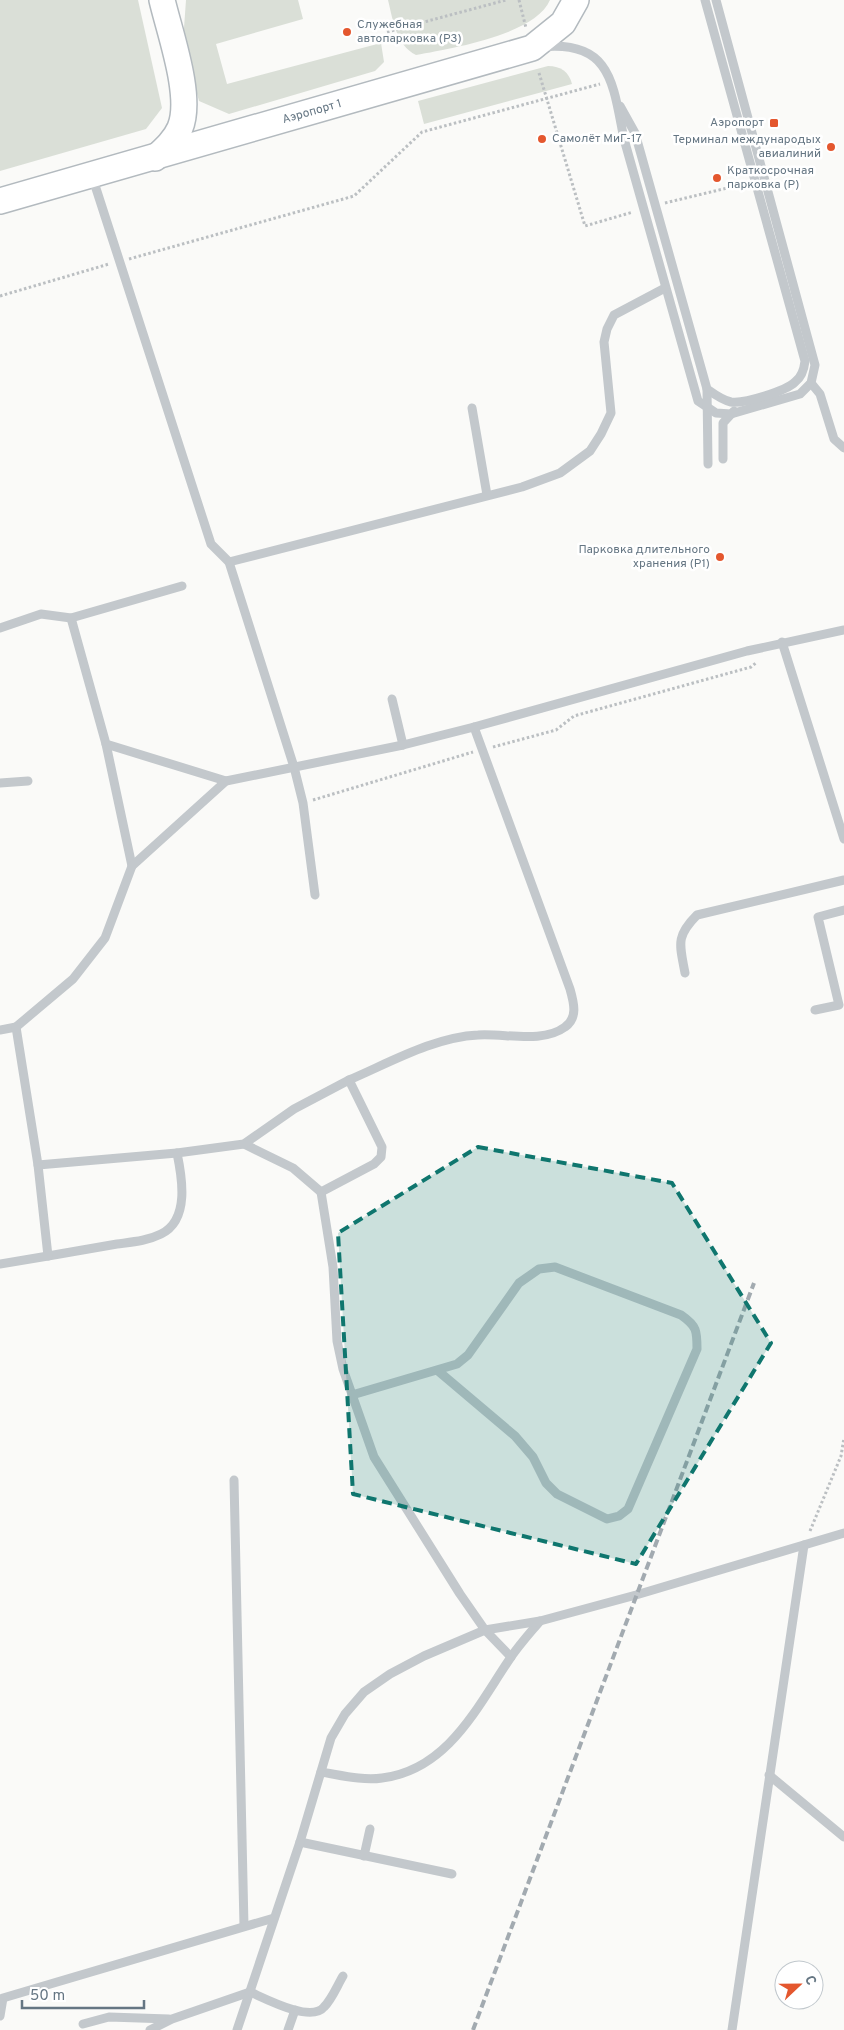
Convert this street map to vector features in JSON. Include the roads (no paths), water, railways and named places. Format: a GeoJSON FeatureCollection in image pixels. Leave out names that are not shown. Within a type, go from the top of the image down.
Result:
{"type":"FeatureCollection","features":[{"type":"Feature","properties":{"kind":"main road"},"geometry":{"type":"LineString","coordinates":[[155,158],[179,130],[185,105],[162,0]]}},
{"type":"Feature","properties":{"kind":"main road","name":"Аэропорт 1"},"geometry":{"type":"LineString","coordinates":[[0,201],[155,158],[529,38],[548,37],[563,24],[576,0]]}},
{"type":"Feature","properties":{"kind":"lane"},"geometry":{"type":"LineString","coordinates":[[156,0],[169,28]]}},
{"type":"Feature","properties":{"kind":"lane"},"geometry":{"type":"LineString","coordinates":[[169,28],[170,0]]}},
{"type":"Feature","properties":{"kind":"lane"},"geometry":{"type":"LineString","coordinates":[[705,0],[805,361],[800,377],[791,385],[745,401],[732,402],[721,399],[707,390]]}},
{"type":"Feature","properties":{"kind":"lane"},"geometry":{"type":"LineString","coordinates":[[698,401],[716,413],[731,414],[800,394],[811,384],[815,365],[766,178],[716,0]]}},
{"type":"Feature","properties":{"kind":"lane"},"geometry":{"type":"LineString","coordinates":[[529,38],[584,52],[598,59],[607,71],[624,139],[707,428]]}},
{"type":"Feature","properties":{"kind":"lane"},"geometry":{"type":"LineString","coordinates":[[615,97],[635,133],[707,390],[708,464]]}},
{"type":"Feature","properties":{"kind":"lane"},"geometry":{"type":"LineString","coordinates":[[92,176],[212,544],[228,562],[294,767],[304,803],[315,895]]}},
{"type":"Feature","properties":{"kind":"lane"},"geometry":{"type":"LineString","coordinates":[[228,562],[522,487],[560,473],[590,451],[601,434],[610,412],[604,342],[607,329],[614,315],[666,288]]}},
{"type":"Feature","properties":{"kind":"lane"},"geometry":{"type":"LineString","coordinates":[[811,384],[820,394],[834,439],[844,448]]}},
{"type":"Feature","properties":{"kind":"lane"},"geometry":{"type":"LineString","coordinates":[[723,459],[723,423],[745,401]]}},
{"type":"Feature","properties":{"kind":"lane"},"geometry":{"type":"LineString","coordinates":[[472,408],[487,495]]}},
{"type":"Feature","properties":{"kind":"lane"},"geometry":{"type":"LineString","coordinates":[[0,628],[41,614],[71,618],[182,586]]}},
{"type":"Feature","properties":{"kind":"lane"},"geometry":{"type":"LineString","coordinates":[[71,618],[106,744],[132,866]]}},
{"type":"Feature","properties":{"kind":"lane"},"geometry":{"type":"LineString","coordinates":[[0,1030],[16,1027],[73,979],[105,938],[132,866],[226,782],[403,745],[782,642],[844,630]]}},
{"type":"Feature","properties":{"kind":"lane"},"geometry":{"type":"LineString","coordinates":[[782,642],[842,827],[844,840]]}},
{"type":"Feature","properties":{"kind":"lane"},"geometry":{"type":"LineString","coordinates":[[392,699],[403,745]]}},
{"type":"Feature","properties":{"kind":"lane"},"geometry":{"type":"LineString","coordinates":[[38,1165],[177,1153],[244,1144],[294,1109],[349,1080],[431,1045],[477,1035],[539,1036],[554,1034],[566,1026],[573,1018],[575,1005],[474,727]]}},
{"type":"Feature","properties":{"kind":"lane"},"geometry":{"type":"LineString","coordinates":[[106,744],[226,782]]}},
{"type":"Feature","properties":{"kind":"lane"},"geometry":{"type":"LineString","coordinates":[[0,783],[28,781]]}},
{"type":"Feature","properties":{"kind":"lane"},"geometry":{"type":"LineString","coordinates":[[684,974],[680,945],[684,929],[697,915],[844,880]]}},
{"type":"Feature","properties":{"kind":"lane"},"geometry":{"type":"LineString","coordinates":[[815,1010],[839,1005],[818,917],[844,910]]}},
{"type":"Feature","properties":{"kind":"lane"},"geometry":{"type":"LineString","coordinates":[[16,1027],[38,1165],[48,1256]]}},
{"type":"Feature","properties":{"kind":"lane"},"geometry":{"type":"LineString","coordinates":[[321,1192],[374,1164],[381,1157],[382,1147],[349,1080]]}},
{"type":"Feature","properties":{"kind":"lane"},"geometry":{"type":"LineString","coordinates":[[244,1144],[293,1168],[321,1192],[333,1267],[337,1341],[352,1395],[374,1457],[485,1630],[511,1657]]}},
{"type":"Feature","properties":{"kind":"lane"},"geometry":{"type":"LineString","coordinates":[[0,1264],[148,1239],[164,1233],[175,1221],[180,1206],[183,1181],[177,1153]]}},
{"type":"Feature","properties":{"kind":"lane"},"geometry":{"type":"LineString","coordinates":[[352,1395],[457,1364],[468,1355],[519,1283],[539,1269],[556,1267],[681,1316],[692,1323],[697,1335],[697,1349],[628,1509],[619,1516],[607,1519],[557,1494],[546,1483],[533,1457],[515,1436],[437,1370]]}},
{"type":"Feature","properties":{"kind":"lane"},"geometry":{"type":"LineString","coordinates":[[234,1480],[244,1926]]}},
{"type":"Feature","properties":{"kind":"lane"},"geometry":{"type":"LineString","coordinates":[[237,2030],[300,1842],[331,1738],[345,1714],[364,1692],[390,1674],[424,1656],[485,1630],[540,1620],[636,1595],[844,1533]]}},
{"type":"Feature","properties":{"kind":"lane"},"geometry":{"type":"LineString","coordinates":[[732,2030],[804,1545]]}},
{"type":"Feature","properties":{"kind":"lane"},"geometry":{"type":"LineString","coordinates":[[321,1772],[380,1779],[414,1770],[432,1758],[463,1731],[511,1657],[540,1620]]}},
{"type":"Feature","properties":{"kind":"lane"},"geometry":{"type":"LineString","coordinates":[[769,1775],[844,1837]]}},
{"type":"Feature","properties":{"kind":"lane"},"geometry":{"type":"LineString","coordinates":[[364,1856],[370,1829]]}},
{"type":"Feature","properties":{"kind":"lane"},"geometry":{"type":"LineString","coordinates":[[300,1842],[452,1874]]}},
{"type":"Feature","properties":{"kind":"lane"},"geometry":{"type":"LineString","coordinates":[[0,2016],[3,1998],[274,1918]]}},
{"type":"Feature","properties":{"kind":"lane"},"geometry":{"type":"LineString","coordinates":[[150,2030],[172,2019],[250,1992],[309,2014],[319,2011],[324,2007],[343,1976]]}},
{"type":"Feature","properties":{"kind":"lane"},"geometry":{"type":"LineString","coordinates":[[288,2030],[295,2010]]}},
{"type":"Feature","properties":{"kind":"lane"},"geometry":{"type":"LineString","coordinates":[[83,2024],[109,2017],[172,2019]]}},
{"type":"Feature","properties":{"kind":"railway"},"geometry":{"type":"LineString","coordinates":[[473,2030],[754,1283]]}},
{"type":"Feature","properties":{"kind":"place","name":"Служебная автопарковка (P3)"},"geometry":{"type":"Point","coordinates":[347,32]}},
{"type":"Feature","properties":{"kind":"place","name":"Аэропорт"},"geometry":{"type":"Point","coordinates":[774,123]}},
{"type":"Feature","properties":{"kind":"place","name":"Самолёт МиГ-17"},"geometry":{"type":"Point","coordinates":[542,139]}},
{"type":"Feature","properties":{"kind":"place","name":"Терминал международых авиалиний"},"geometry":{"type":"Point","coordinates":[831,147]}},
{"type":"Feature","properties":{"kind":"place","name":"Краткосрочная парковка (P)"},"geometry":{"type":"Point","coordinates":[717,178]}},
{"type":"Feature","properties":{"kind":"place","name":"Парковка длительного хранения (P1)"},"geometry":{"type":"Point","coordinates":[720,557]}}]}
